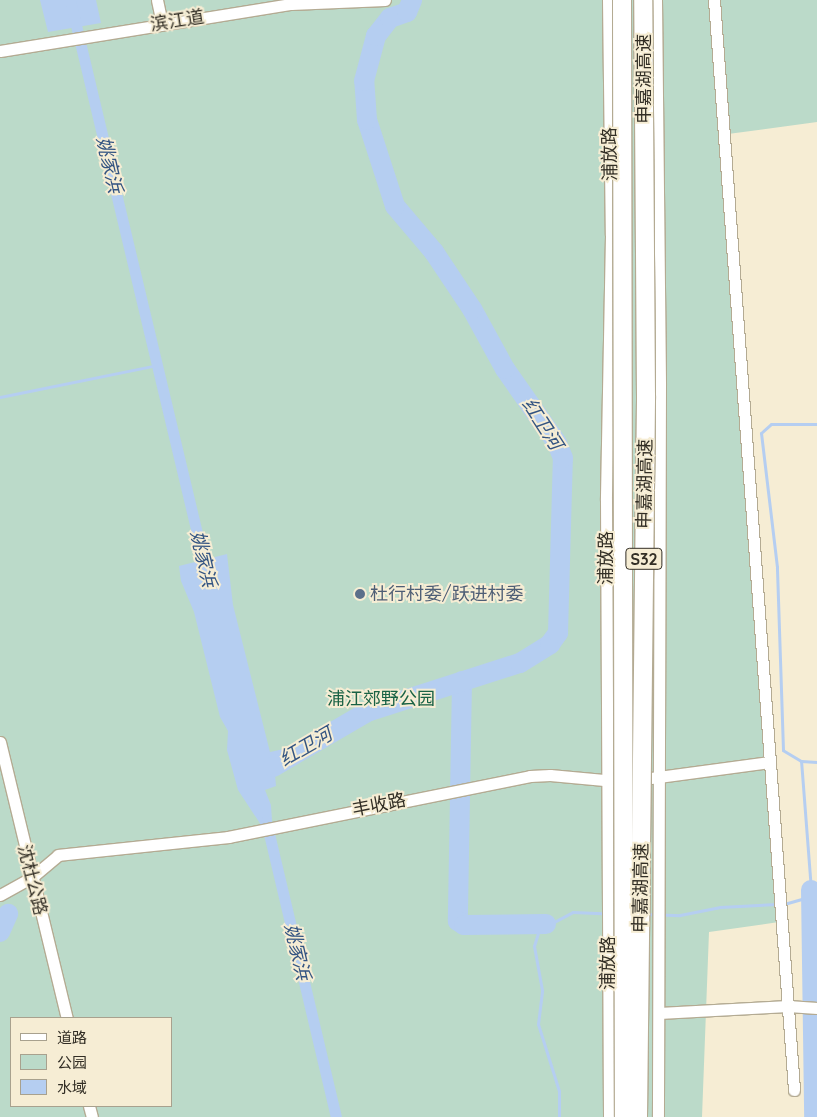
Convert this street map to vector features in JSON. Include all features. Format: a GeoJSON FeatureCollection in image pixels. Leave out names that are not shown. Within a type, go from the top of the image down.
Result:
{"type":"FeatureCollection","features":[{"type":"Feature","properties":{"kind":"highway","name":"申嘉湖高速"},"geometry":{"type":"LineString","coordinates":[[622,0],[624,1117]]}},
{"type":"Feature","properties":{"kind":"highway","name":"申嘉湖高速"},"geometry":{"type":"LineString","coordinates":[[638,1117],[646,396],[644,0]]}},
{"type":"Feature","properties":{"kind":"street"},"geometry":{"type":"LineString","coordinates":[[157,0],[162,24]]}},
{"type":"Feature","properties":{"kind":"street","name":"滨江道"},"geometry":{"type":"LineString","coordinates":[[0,51],[56,40],[291,4],[385,0]]}},
{"type":"Feature","properties":{"kind":"street","name":"浦放路"},"geometry":{"type":"LineString","coordinates":[[608,0],[611,235],[606,500],[609,1117]]}},
{"type":"Feature","properties":{"kind":"street"},"geometry":{"type":"LineString","coordinates":[[656,0],[660,779],[658,1117]]}},
{"type":"Feature","properties":{"kind":"street"},"geometry":{"type":"LineString","coordinates":[[714,0],[782,922],[794,1007],[794,1090]]}},
{"type":"Feature","properties":{"kind":"street","name":"沈杜公路"},"geometry":{"type":"LineString","coordinates":[[0,742],[31,878],[67,1017]]}},
{"type":"Feature","properties":{"kind":"street","name":"丰收路"},"geometry":{"type":"LineString","coordinates":[[0,895],[31,878],[58,855],[228,837],[473,787],[550,775],[608,782],[660,779],[770,762]]}},
{"type":"Feature","properties":{"kind":"street"},"geometry":{"type":"LineString","coordinates":[[659,1013],[794,1007],[817,1008]]}},
{"type":"Feature","properties":{"kind":"green space","name":"浦江郊野公园"},"geometry":{"type":"Polygon","coordinates":[[[0,0],[817,0],[817,122],[728,134],[779,922],[709,932],[702,1117],[0,1117],[0,0]]]}},
{"type":"Feature","properties":{"kind":"water"},"geometry":{"type":"Polygon","coordinates":[[[40,0],[96,0],[101,23],[48,32],[40,0]]]}},
{"type":"Feature","properties":{"kind":"water"},"geometry":{"type":"Polygon","coordinates":[[[227,554],[233,605],[270,752],[293,747],[299,762],[275,774],[276,786],[265,790],[271,805],[272,821],[261,825],[238,790],[227,750],[228,731],[220,717],[194,612],[181,581],[179,566],[227,554]]]}},
{"type":"Feature","properties":{"kind":"waterway","name":"姚家浜"},"geometry":{"type":"LineString","coordinates":[[70,0],[207,575]]}},
{"type":"Feature","properties":{"kind":"waterway","name":"红卫河"},"geometry":{"type":"LineString","coordinates":[[273,767],[367,712],[520,663],[550,644],[558,633],[563,458],[557,443],[505,369],[472,309],[434,252],[395,206],[367,120],[364,81],[376,36],[390,18],[407,12],[412,0]]}},
{"type":"Feature","properties":{"kind":"waterway"},"geometry":{"type":"LineString","coordinates":[[0,397],[157,365]]}},
{"type":"Feature","properties":{"kind":"waterway"},"geometry":{"type":"LineString","coordinates":[[801,761],[783,750],[777,567],[761,433],[771,424],[817,424]]}},
{"type":"Feature","properties":{"kind":"waterway"},"geometry":{"type":"LineString","coordinates":[[462,681],[458,921],[464,925],[546,924]]}},
{"type":"Feature","properties":{"kind":"waterway"},"geometry":{"type":"LineString","coordinates":[[784,904],[805,898],[811,890],[801,761],[817,762]]}},
{"type":"Feature","properties":{"kind":"waterway","name":"姚家浜"},"geometry":{"type":"LineString","coordinates":[[266,821],[336,1117]]}},
{"type":"Feature","properties":{"kind":"waterway"},"geometry":{"type":"LineString","coordinates":[[811,890],[814,1117]]}},
{"type":"Feature","properties":{"kind":"waterway"},"geometry":{"type":"LineString","coordinates":[[645,914],[680,915],[720,907],[777,904]]}},
{"type":"Feature","properties":{"kind":"waterway"},"geometry":{"type":"LineString","coordinates":[[559,1117],[559,1091],[538,1024],[542,990],[534,946],[539,930],[573,912],[619,914]]}},
{"type":"Feature","properties":{"kind":"waterway"},"geometry":{"type":"LineString","coordinates":[[0,932],[8,914]]}},
{"type":"Feature","properties":{"kind":"place","name":"杜行村委/跃进村委"},"geometry":{"type":"Point","coordinates":[360,594]}}]}
